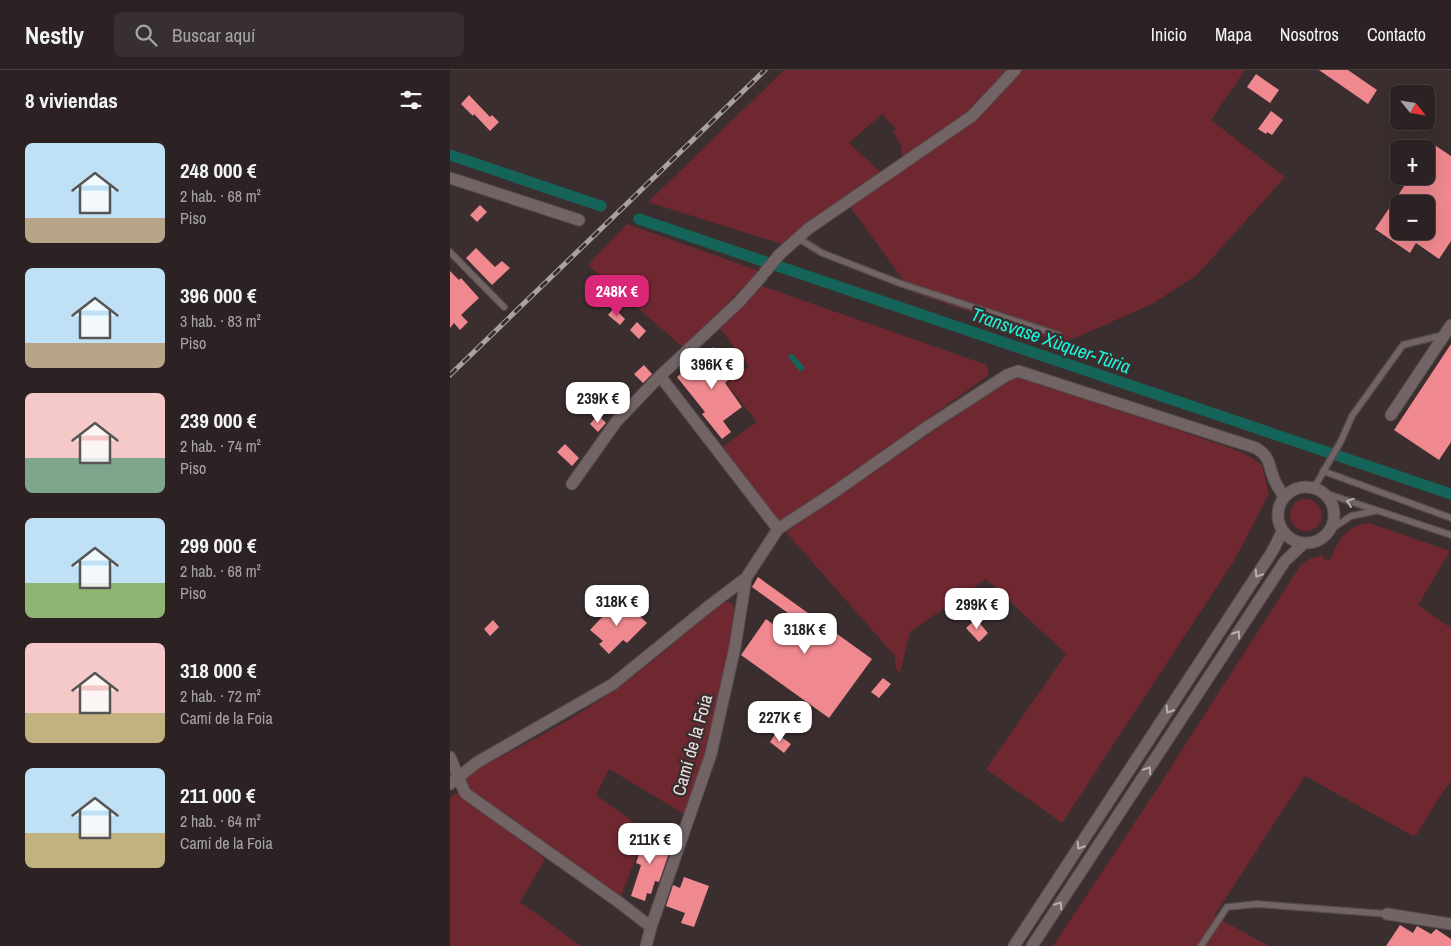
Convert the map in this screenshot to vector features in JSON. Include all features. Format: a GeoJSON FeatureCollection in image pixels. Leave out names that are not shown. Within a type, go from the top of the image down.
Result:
{"type":"FeatureCollection","features":[{"type":"Feature","properties":{"kind":"street"},"geometry":{"type":"LineString","coordinates":[[572,484],[616,422],[660,376],[739,302],[779,255],[808,229],[972,116],[1015,70]]}},
{"type":"Feature","properties":{"kind":"street"},"geometry":{"type":"LineString","coordinates":[[450,178],[579,220]]}},
{"type":"Feature","properties":{"kind":"street"},"geometry":{"type":"LineString","coordinates":[[1391,415],[1448,330]]}},
{"type":"Feature","properties":{"kind":"street"},"geometry":{"type":"LineString","coordinates":[[454,781],[476,763],[613,684],[746,578],[778,529],[834,493],[927,427],[1007,375],[1018,370],[1256,448],[1265,453],[1274,479],[1284,497]]}},
{"type":"Feature","properties":{"kind":"street"},"geometry":{"type":"LineString","coordinates":[[660,376],[778,529]]}},
{"type":"Feature","properties":{"kind":"street"},"geometry":{"type":"LineString","coordinates":[[1032,946],[1286,560],[1303,544],[1318,541],[1330,530],[1333,523],[1333,507],[1325,494],[1314,488],[1298,488],[1290,491],[1279,505],[1277,514],[1282,532],[1288,538],[1303,544]]}},
{"type":"Feature","properties":{"kind":"street"},"geometry":{"type":"LineString","coordinates":[[1014,946],[1272,552],[1282,532]]}},
{"type":"Feature","properties":{"kind":"street","name":"Camí de la Foia"},"geometry":{"type":"LineString","coordinates":[[646,946],[712,754],[735,647],[746,578]]}},
{"type":"Feature","properties":{"kind":"street"},"geometry":{"type":"LineString","coordinates":[[450,758],[455,766],[454,781],[465,793],[651,927]]}},
{"type":"Feature","properties":{"kind":"street"},"geometry":{"type":"LineString","coordinates":[[1387,914],[1451,924]]}},
{"type":"Feature","properties":{"kind":"lane"},"geometry":{"type":"LineString","coordinates":[[798,238],[822,253],[902,284],[1059,335]]}},
{"type":"Feature","properties":{"kind":"lane"},"geometry":{"type":"LineString","coordinates":[[450,252],[504,308]]}},
{"type":"Feature","properties":{"kind":"lane"},"geometry":{"type":"LineString","coordinates":[[1314,488],[1341,442],[1352,416],[1402,345],[1448,330]]}},
{"type":"Feature","properties":{"kind":"lane"},"geometry":{"type":"LineString","coordinates":[[1324,469],[1451,518]]}},
{"type":"Feature","properties":{"kind":"lane"},"geometry":{"type":"LineString","coordinates":[[1325,494],[1451,535]]}},
{"type":"Feature","properties":{"kind":"lane"},"geometry":{"type":"LineString","coordinates":[[1330,530],[1351,516],[1375,510]]}},
{"type":"Feature","properties":{"kind":"lane"},"geometry":{"type":"LineString","coordinates":[[1201,946],[1227,907],[1257,904],[1387,914]]}},
{"type":"Feature","properties":{"kind":"shaded area"},"geometry":{"type":"Polygon","coordinates":[[[784,70],[1245,70],[1211,120],[1285,177],[1197,275],[1152,304],[1075,338],[1066,341],[1056,341],[912,292],[849,205],[902,158],[902,147],[893,131],[896,129],[882,114],[849,143],[880,172],[810,223],[785,245],[648,202],[784,70]]]}},
{"type":"Feature","properties":{"kind":"shaded area"},"geometry":{"type":"Polygon","coordinates":[[[627,224],[759,271],[684,348],[588,265],[627,224]]]}},
{"type":"Feature","properties":{"kind":"shaded area"},"geometry":{"type":"Polygon","coordinates":[[[762,286],[987,365],[989,375],[781,523],[721,448],[757,422],[727,384],[749,366],[719,327],[762,286]]]}},
{"type":"Feature","properties":{"kind":"shaded area"},"geometry":{"type":"Polygon","coordinates":[[[792,353],[805,368],[800,372],[788,357],[792,353]]]}},
{"type":"Feature","properties":{"kind":"shaded area"},"geometry":{"type":"Polygon","coordinates":[[[1014,376],[1244,453],[1262,465],[1269,494],[1235,559],[1062,823],[986,769],[1066,654],[986,579],[910,632],[900,673],[896,669],[895,656],[786,532],[1014,376]]]}},
{"type":"Feature","properties":{"kind":"shaded area"},"geometry":{"type":"Polygon","coordinates":[[[1306,499],[1318,503],[1322,515],[1318,527],[1306,531],[1294,527],[1290,515],[1294,503],[1306,499]]]}},
{"type":"Feature","properties":{"kind":"shaded area"},"geometry":{"type":"Polygon","coordinates":[[[1369,523],[1450,551],[1418,605],[1451,628],[1451,781],[1417,834],[1413,836],[1305,776],[1214,916],[1269,946],[1053,946],[1153,795],[1300,566],[1309,559],[1323,555],[1323,559],[1330,560],[1336,547],[1349,530],[1361,524],[1369,523]]]}},
{"type":"Feature","properties":{"kind":"shaded area"},"geometry":{"type":"Polygon","coordinates":[[[724,602],[732,603],[735,611],[730,645],[705,758],[684,814],[609,769],[596,795],[646,831],[620,899],[467,788],[465,781],[472,772],[556,727],[601,699],[651,662],[715,607],[724,602]]]}},
{"type":"Feature","properties":{"kind":"shaded area"},"geometry":{"type":"Polygon","coordinates":[[[457,793],[545,859],[520,902],[581,946],[450,946],[450,798],[457,793]]]}},
{"type":"Feature","properties":{"kind":"building"},"geometry":{"type":"Polygon","coordinates":[[[1319,70],[1348,70],[1377,90],[1368,104],[1319,70]]]}},
{"type":"Feature","properties":{"kind":"building"},"geometry":{"type":"Polygon","coordinates":[[[1256,74],[1279,90],[1270,103],[1247,87],[1256,74]]]}},
{"type":"Feature","properties":{"kind":"building"},"geometry":{"type":"Polygon","coordinates":[[[469,95],[490,117],[492,115],[499,122],[490,131],[474,114],[473,116],[461,104],[469,95]]]}},
{"type":"Feature","properties":{"kind":"building"},"geometry":{"type":"Polygon","coordinates":[[[1271,111],[1283,120],[1272,135],[1258,129],[1271,111]]]}},
{"type":"Feature","properties":{"kind":"building"},"geometry":{"type":"Polygon","coordinates":[[[1435,145],[1451,156],[1451,241],[1439,259],[1416,243],[1410,253],[1391,240],[1435,240],[1435,195],[1398,195],[1405,185],[1435,185],[1435,145]]]}},
{"type":"Feature","properties":{"kind":"building"},"geometry":{"type":"Polygon","coordinates":[[[480,205],[487,212],[477,222],[470,215],[480,205]]]}},
{"type":"Feature","properties":{"kind":"building"},"geometry":{"type":"Polygon","coordinates":[[[1390,207],[1390,239],[1375,229],[1390,207]]]}},
{"type":"Feature","properties":{"kind":"building"},"geometry":{"type":"Polygon","coordinates":[[[476,248],[495,267],[502,261],[510,268],[492,285],[466,258],[476,248]]]}},
{"type":"Feature","properties":{"kind":"building"},"geometry":{"type":"Polygon","coordinates":[[[450,271],[459,280],[461,278],[479,298],[461,315],[468,322],[460,330],[454,323],[450,328],[450,271]]]}},
{"type":"Feature","properties":{"kind":"building"},"geometry":{"type":"Polygon","coordinates":[[[614,308],[625,319],[620,325],[608,315],[614,308]]]}},
{"type":"Feature","properties":{"kind":"building"},"geometry":{"type":"Polygon","coordinates":[[[637,322],[646,331],[639,339],[630,330],[637,322]]]}},
{"type":"Feature","properties":{"kind":"building"},"geometry":{"type":"Polygon","coordinates":[[[1451,344],[1451,442],[1439,460],[1394,430],[1451,344]]]}},
{"type":"Feature","properties":{"kind":"building"},"geometry":{"type":"Polygon","coordinates":[[[713,347],[734,375],[725,383],[742,407],[723,421],[731,432],[722,439],[702,414],[705,412],[677,377],[713,347]]]}},
{"type":"Feature","properties":{"kind":"building"},"geometry":{"type":"Polygon","coordinates":[[[644,365],[652,374],[643,383],[634,374],[644,365]]]}},
{"type":"Feature","properties":{"kind":"building"},"geometry":{"type":"Polygon","coordinates":[[[608,390],[622,404],[613,412],[600,398],[608,390]]]}},
{"type":"Feature","properties":{"kind":"building"},"geometry":{"type":"Polygon","coordinates":[[[598,415],[606,423],[598,432],[590,424],[598,415]]]}},
{"type":"Feature","properties":{"kind":"building"},"geometry":{"type":"Polygon","coordinates":[[[565,444],[579,458],[572,466],[557,452],[565,444]]]}},
{"type":"Feature","properties":{"kind":"building"},"geometry":{"type":"Polygon","coordinates":[[[758,577],[872,659],[829,718],[741,655],[766,619],[778,628],[788,613],[752,587],[758,577]]]}},
{"type":"Feature","properties":{"kind":"building"},"geometry":{"type":"Polygon","coordinates":[[[616,602],[628,614],[633,610],[647,623],[627,643],[623,640],[609,654],[599,644],[603,641],[590,630],[616,602]]]}},
{"type":"Feature","properties":{"kind":"building"},"geometry":{"type":"Polygon","coordinates":[[[976,619],[988,633],[979,642],[966,628],[976,619]]]}},
{"type":"Feature","properties":{"kind":"building"},"geometry":{"type":"Polygon","coordinates":[[[493,620],[499,627],[490,636],[484,629],[493,620]]]}},
{"type":"Feature","properties":{"kind":"building"},"geometry":{"type":"Polygon","coordinates":[[[883,678],[891,684],[879,698],[871,692],[883,678]]]}},
{"type":"Feature","properties":{"kind":"building"},"geometry":{"type":"Polygon","coordinates":[[[776,733],[791,744],[784,753],[770,742],[776,733]]]}},
{"type":"Feature","properties":{"kind":"building"},"geometry":{"type":"Polygon","coordinates":[[[660,827],[667,831],[661,842],[663,843],[661,847],[670,850],[659,882],[655,881],[651,894],[647,893],[645,901],[631,896],[641,865],[636,863],[645,836],[653,839],[660,827]]]}},
{"type":"Feature","properties":{"kind":"building"},"geometry":{"type":"Polygon","coordinates":[[[684,877],[709,886],[694,927],[681,923],[685,913],[666,906],[673,885],[680,888],[684,877]]]}},
{"type":"Feature","properties":{"kind":"building"},"geometry":{"type":"Polygon","coordinates":[[[1400,925],[1413,933],[1417,926],[1431,934],[1436,929],[1451,939],[1451,946],[1386,946],[1400,925]]]}},
{"type":"Feature","properties":{"kind":"waterway","name":"Transvase Xùquer-Tùria"},"geometry":{"type":"LineString","coordinates":[[450,155],[601,206]]}},
{"type":"Feature","properties":{"kind":"waterway","name":"Transvase Xùquer-Tùria"},"geometry":{"type":"LineString","coordinates":[[639,219],[1451,494]]}},
{"type":"Feature","properties":{"kind":"railway"},"geometry":{"type":"LineString","coordinates":[[450,375],[765,70]]}}]}
